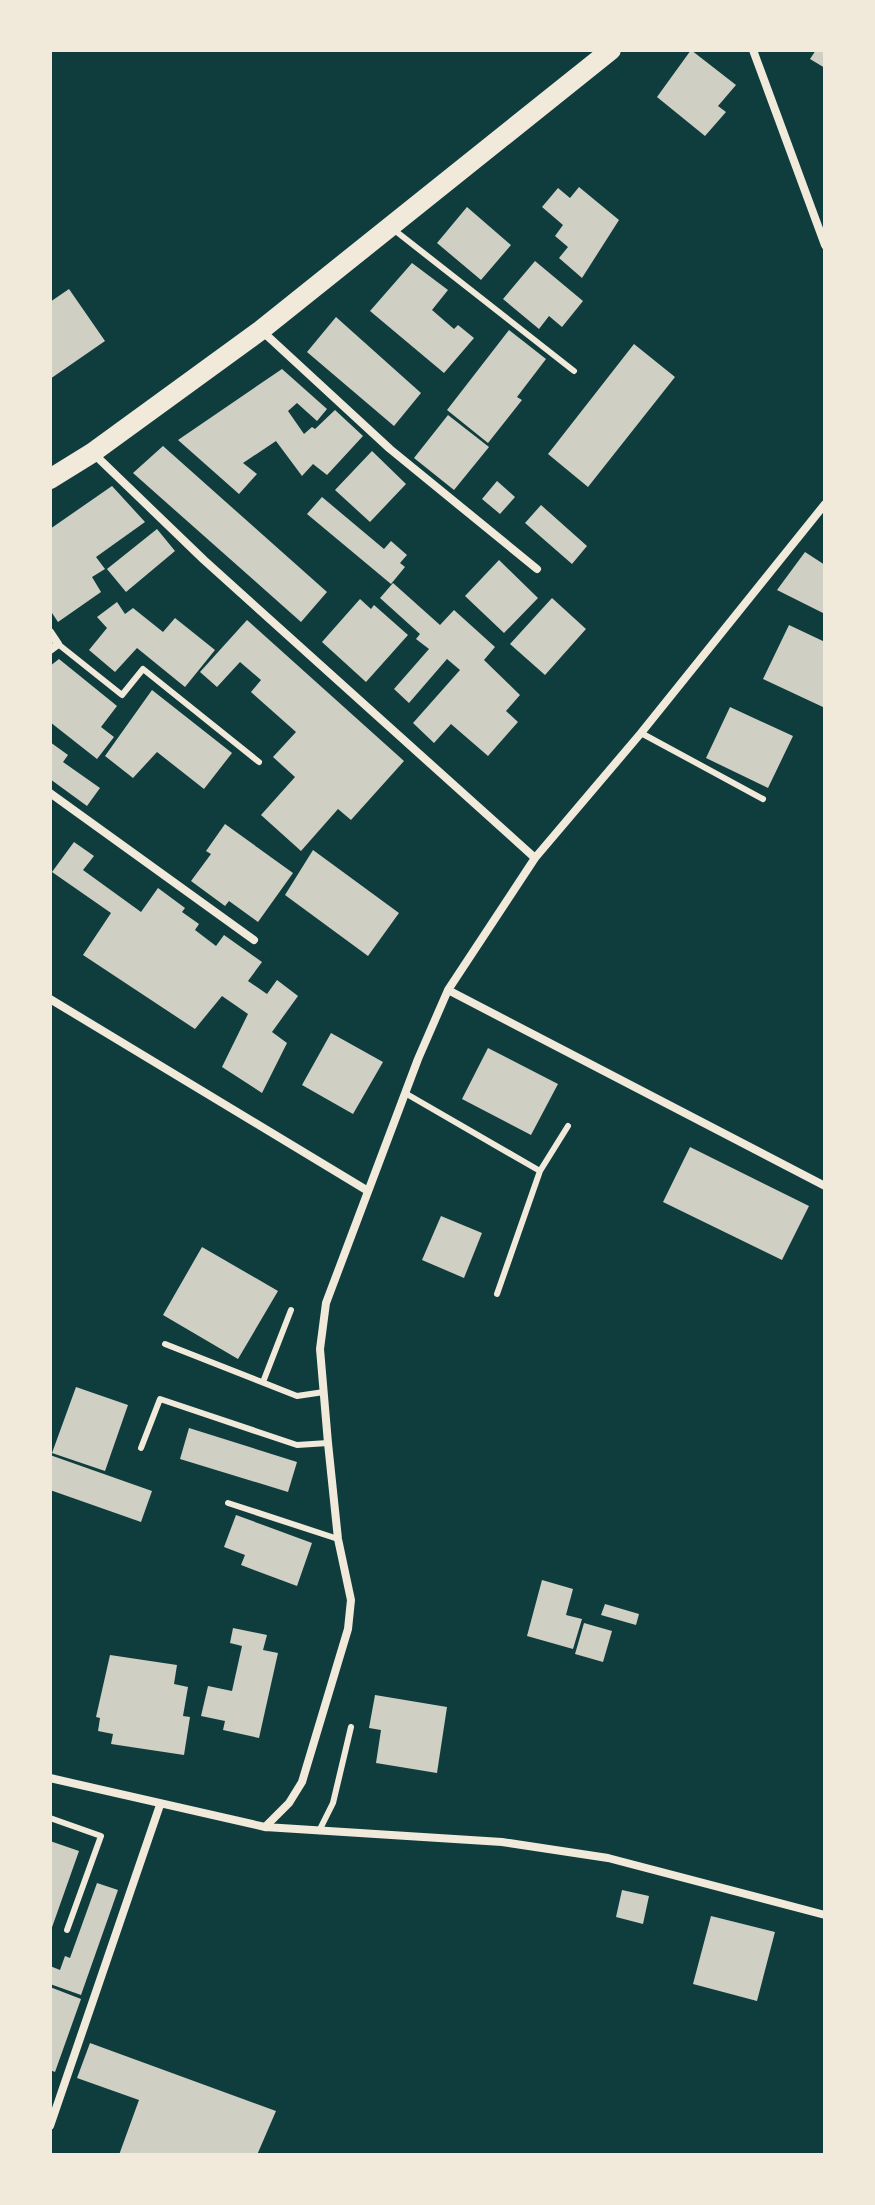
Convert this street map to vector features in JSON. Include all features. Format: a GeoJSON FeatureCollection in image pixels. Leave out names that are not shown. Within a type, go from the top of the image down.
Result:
{"type":"FeatureCollection","features":[{"type":"Feature","properties":{"kind":"main road"},"geometry":{"type":"LineString","coordinates":[[50,479],[92,453],[261,330],[611,50]]}},
{"type":"Feature","properties":{"kind":"street"},"geometry":{"type":"LineString","coordinates":[[753,50],[825,245]]}},
{"type":"Feature","properties":{"kind":"street"},"geometry":{"type":"LineString","coordinates":[[261,330],[390,449],[537,569]]}},
{"type":"Feature","properties":{"kind":"street"},"geometry":{"type":"LineString","coordinates":[[92,453],[204,560],[535,858]]}},
{"type":"Feature","properties":{"kind":"street"},"geometry":{"type":"LineString","coordinates":[[265,1827],[289,1803],[302,1782],[348,1629],[351,1600],[338,1539],[320,1349],[326,1303],[405,1093],[448,990],[535,858],[641,733],[825,504]]}},
{"type":"Feature","properties":{"kind":"street"},"geometry":{"type":"LineString","coordinates":[[50,632],[54,647]]}},
{"type":"Feature","properties":{"kind":"street"},"geometry":{"type":"LineString","coordinates":[[50,793],[254,940]]}},
{"type":"Feature","properties":{"kind":"street"},"geometry":{"type":"LineString","coordinates":[[448,990],[825,1186]]}},
{"type":"Feature","properties":{"kind":"street"},"geometry":{"type":"LineString","coordinates":[[50,999],[368,1191]]}},
{"type":"Feature","properties":{"kind":"street"},"geometry":{"type":"LineString","coordinates":[[50,1778],[265,1827],[502,1842],[608,1858],[825,1915]]}},
{"type":"Feature","properties":{"kind":"street"},"geometry":{"type":"LineString","coordinates":[[50,2126],[160,1805]]}},
{"type":"Feature","properties":{"kind":"lane"},"geometry":{"type":"LineString","coordinates":[[390,227],[574,371]]}},
{"type":"Feature","properties":{"kind":"lane"},"geometry":{"type":"LineString","coordinates":[[54,647],[122,695],[143,669],[259,762]]}},
{"type":"Feature","properties":{"kind":"lane"},"geometry":{"type":"LineString","coordinates":[[641,733],[763,799]]}},
{"type":"Feature","properties":{"kind":"lane"},"geometry":{"type":"LineString","coordinates":[[405,1093],[540,1171]]}},
{"type":"Feature","properties":{"kind":"lane"},"geometry":{"type":"LineString","coordinates":[[497,1294],[540,1171],[568,1126]]}},
{"type":"Feature","properties":{"kind":"lane"},"geometry":{"type":"LineString","coordinates":[[263,1382],[291,1310]]}},
{"type":"Feature","properties":{"kind":"lane"},"geometry":{"type":"LineString","coordinates":[[165,1344],[297,1396],[324,1392]]}},
{"type":"Feature","properties":{"kind":"lane"},"geometry":{"type":"LineString","coordinates":[[141,1448],[160,1399],[297,1445],[328,1443]]}},
{"type":"Feature","properties":{"kind":"lane"},"geometry":{"type":"LineString","coordinates":[[228,1503],[338,1539]]}},
{"type":"Feature","properties":{"kind":"lane"},"geometry":{"type":"LineString","coordinates":[[319,1831],[333,1803],[351,1727]]}},
{"type":"Feature","properties":{"kind":"lane"},"geometry":{"type":"LineString","coordinates":[[50,1818],[101,1836],[67,1930]]}},
{"type":"Feature","properties":{"kind":"building"},"geometry":{"type":"Polygon","coordinates":[[[691,50],[736,85],[718,106],[726,112],[705,136],[657,97],[691,50]]]}},
{"type":"Feature","properties":{"kind":"building"},"geometry":{"type":"Polygon","coordinates":[[[816,50],[825,50],[825,68],[810,59],[816,50]]]}},
{"type":"Feature","properties":{"kind":"building"},"geometry":{"type":"Polygon","coordinates":[[[579,187],[619,220],[582,278],[559,258],[568,247],[555,236],[563,225],[542,207],[558,188],[570,198],[579,187]]]}},
{"type":"Feature","properties":{"kind":"building"},"geometry":{"type":"Polygon","coordinates":[[[467,207],[511,245],[481,280],[437,243],[467,207]]]}},
{"type":"Feature","properties":{"kind":"building"},"geometry":{"type":"Polygon","coordinates":[[[535,261],[583,301],[562,327],[549,316],[539,329],[503,299],[535,261]]]}},
{"type":"Feature","properties":{"kind":"building"},"geometry":{"type":"Polygon","coordinates":[[[412,263],[448,290],[432,310],[454,329],[458,325],[474,338],[444,373],[370,311],[412,263]]]}},
{"type":"Feature","properties":{"kind":"building"},"geometry":{"type":"Polygon","coordinates":[[[69,289],[105,341],[50,379],[50,302],[69,289]]]}},
{"type":"Feature","properties":{"kind":"building"},"geometry":{"type":"Polygon","coordinates":[[[336,317],[421,393],[394,426],[307,352],[336,317]]]}},
{"type":"Feature","properties":{"kind":"building"},"geometry":{"type":"Polygon","coordinates":[[[509,330],[546,359],[517,397],[522,400],[488,443],[447,410],[509,330]]]}},
{"type":"Feature","properties":{"kind":"building"},"geometry":{"type":"Polygon","coordinates":[[[634,344],[675,377],[588,487],[548,454],[634,344]]]}},
{"type":"Feature","properties":{"kind":"building"},"geometry":{"type":"Polygon","coordinates":[[[282,369],[327,409],[317,421],[297,403],[288,411],[304,434],[312,427],[315,429],[335,410],[363,436],[327,475],[313,464],[302,476],[276,441],[243,463],[257,474],[239,494],[178,440],[282,369]]]}},
{"type":"Feature","properties":{"kind":"building"},"geometry":{"type":"Polygon","coordinates":[[[448,415],[489,447],[454,490],[414,458],[448,415]]]}},
{"type":"Feature","properties":{"kind":"building"},"geometry":{"type":"Polygon","coordinates":[[[163,446],[327,592],[301,622],[133,473],[163,446]]]}},
{"type":"Feature","properties":{"kind":"building"},"geometry":{"type":"Polygon","coordinates":[[[372,451],[406,484],[370,522],[335,490],[372,451]]]}},
{"type":"Feature","properties":{"kind":"building"},"geometry":{"type":"Polygon","coordinates":[[[497,481],[515,497],[500,514],[482,499],[497,481]]]}},
{"type":"Feature","properties":{"kind":"building"},"geometry":{"type":"Polygon","coordinates":[[[112,486],[145,522],[96,557],[105,569],[92,577],[101,592],[58,622],[50,610],[50,529],[112,486]]]}},
{"type":"Feature","properties":{"kind":"building"},"geometry":{"type":"Polygon","coordinates":[[[322,497],[384,549],[391,541],[407,555],[400,563],[405,567],[391,584],[307,514],[322,497]]]}},
{"type":"Feature","properties":{"kind":"building"},"geometry":{"type":"Polygon","coordinates":[[[541,505],[587,546],[572,564],[525,523],[541,505]]]}},
{"type":"Feature","properties":{"kind":"building"},"geometry":{"type":"Polygon","coordinates":[[[157,529],[175,551],[126,592],[107,569],[157,529]]]}},
{"type":"Feature","properties":{"kind":"building"},"geometry":{"type":"Polygon","coordinates":[[[805,552],[825,565],[825,614],[777,590],[805,552]]]}},
{"type":"Feature","properties":{"kind":"building"},"geometry":{"type":"Polygon","coordinates":[[[499,560],[538,598],[504,633],[465,596],[499,560]]]}},
{"type":"Feature","properties":{"kind":"building"},"geometry":{"type":"Polygon","coordinates":[[[393,583],[440,625],[454,610],[495,647],[484,660],[520,695],[506,711],[518,722],[488,756],[451,724],[434,743],[413,723],[460,670],[447,659],[409,703],[394,689],[429,649],[416,639],[420,634],[380,598],[393,583]]]}},
{"type":"Feature","properties":{"kind":"building"},"geometry":{"type":"Polygon","coordinates":[[[552,598],[586,629],[545,675],[510,644],[552,598]]]}},
{"type":"Feature","properties":{"kind":"building"},"geometry":{"type":"Polygon","coordinates":[[[360,599],[371,609],[374,605],[408,635],[366,682],[322,642],[360,599]]]}},
{"type":"Feature","properties":{"kind":"building"},"geometry":{"type":"Polygon","coordinates":[[[117,602],[125,614],[133,608],[163,632],[175,618],[215,650],[185,687],[137,648],[115,672],[89,650],[107,628],[97,617],[117,602]]]}},
{"type":"Feature","properties":{"kind":"building"},"geometry":{"type":"Polygon","coordinates":[[[247,620],[404,761],[351,820],[338,809],[301,851],[261,815],[295,777],[273,757],[296,732],[251,692],[261,680],[240,662],[217,687],[200,672],[247,620]]]}},
{"type":"Feature","properties":{"kind":"building"},"geometry":{"type":"Polygon","coordinates":[[[789,625],[825,642],[825,708],[763,679],[789,625]]]}},
{"type":"Feature","properties":{"kind":"building"},"geometry":{"type":"Polygon","coordinates":[[[59,659],[117,706],[101,727],[114,737],[97,759],[50,722],[50,666],[59,659]]]}},
{"type":"Feature","properties":{"kind":"building"},"geometry":{"type":"Polygon","coordinates":[[[152,690],[232,753],[204,789],[157,752],[133,778],[105,756],[152,690]]]}},
{"type":"Feature","properties":{"kind":"building"},"geometry":{"type":"Polygon","coordinates":[[[730,707],[793,736],[768,788],[706,758],[730,707]]]}},
{"type":"Feature","properties":{"kind":"building"},"geometry":{"type":"Polygon","coordinates":[[[50,742],[68,755],[63,762],[100,788],[87,806],[50,779],[50,742]]]}},
{"type":"Feature","properties":{"kind":"building"},"geometry":{"type":"Polygon","coordinates":[[[225,824],[293,873],[258,922],[229,901],[225,906],[191,881],[211,854],[206,851],[225,824]]]}},
{"type":"Feature","properties":{"kind":"building"},"geometry":{"type":"Polygon","coordinates":[[[74,842],[94,856],[83,870],[141,912],[158,888],[185,908],[182,912],[199,924],[195,930],[216,946],[224,935],[262,962],[248,981],[267,994],[277,980],[298,996],[272,1032],[287,1043],[262,1093],[222,1067],[248,1014],[222,996],[195,1029],[83,955],[111,913],[52,872],[74,842]]]}},
{"type":"Feature","properties":{"kind":"building"},"geometry":{"type":"Polygon","coordinates":[[[313,850],[399,913],[368,956],[285,895],[313,850]]]}},
{"type":"Feature","properties":{"kind":"building"},"geometry":{"type":"Polygon","coordinates":[[[331,1033],[383,1062],[353,1114],[302,1085],[331,1033]]]}},
{"type":"Feature","properties":{"kind":"building"},"geometry":{"type":"Polygon","coordinates":[[[488,1048],[558,1084],[531,1135],[462,1099],[488,1048]]]}},
{"type":"Feature","properties":{"kind":"building"},"geometry":{"type":"Polygon","coordinates":[[[690,1147],[809,1206],[782,1260],[663,1202],[690,1147]]]}},
{"type":"Feature","properties":{"kind":"building"},"geometry":{"type":"Polygon","coordinates":[[[441,1216],[482,1233],[464,1278],[422,1260],[441,1216]]]}},
{"type":"Feature","properties":{"kind":"building"},"geometry":{"type":"Polygon","coordinates":[[[202,1247],[278,1291],[238,1359],[163,1315],[202,1247]]]}},
{"type":"Feature","properties":{"kind":"building"},"geometry":{"type":"Polygon","coordinates":[[[76,1387],[128,1405],[105,1471],[52,1453],[76,1387]]]}},
{"type":"Feature","properties":{"kind":"building"},"geometry":{"type":"Polygon","coordinates":[[[189,1428],[297,1462],[288,1492],[180,1459],[189,1428]]]}},
{"type":"Feature","properties":{"kind":"building"},"geometry":{"type":"Polygon","coordinates":[[[50,1455],[152,1491],[141,1522],[50,1490],[50,1455]]]}},
{"type":"Feature","properties":{"kind":"building"},"geometry":{"type":"Polygon","coordinates":[[[236,1515],[312,1543],[297,1586],[241,1565],[245,1555],[224,1547],[236,1515]]]}},
{"type":"Feature","properties":{"kind":"building"},"geometry":{"type":"Polygon","coordinates":[[[542,1580],[573,1589],[566,1615],[582,1619],[573,1649],[527,1636],[542,1580]]]}},
{"type":"Feature","properties":{"kind":"building"},"geometry":{"type":"Polygon","coordinates":[[[605,1604],[639,1614],[636,1625],[601,1615],[605,1604]]]}},
{"type":"Feature","properties":{"kind":"building"},"geometry":{"type":"Polygon","coordinates":[[[584,1623],[612,1631],[603,1662],[575,1654],[584,1623]]]}},
{"type":"Feature","properties":{"kind":"building"},"geometry":{"type":"Polygon","coordinates":[[[233,1628],[267,1635],[263,1650],[278,1653],[259,1738],[223,1730],[225,1721],[201,1716],[208,1686],[232,1691],[242,1646],[230,1643],[233,1628]]]}},
{"type":"Feature","properties":{"kind":"building"},"geometry":{"type":"Polygon","coordinates":[[[110,1655],[177,1665],[174,1684],[188,1687],[183,1716],[190,1717],[184,1755],[111,1744],[113,1734],[98,1731],[100,1718],[96,1717],[110,1655]]]}},
{"type":"Feature","properties":{"kind":"building"},"geometry":{"type":"Polygon","coordinates":[[[375,1695],[447,1707],[437,1773],[376,1763],[381,1730],[369,1728],[375,1695]]]}},
{"type":"Feature","properties":{"kind":"building"},"geometry":{"type":"Polygon","coordinates":[[[50,1841],[79,1851],[50,1933],[50,1841]]]}},
{"type":"Feature","properties":{"kind":"building"},"geometry":{"type":"Polygon","coordinates":[[[97,1883],[118,1890],[81,1995],[50,1984],[50,1966],[60,1970],[65,1956],[70,1958],[97,1883]]]}},
{"type":"Feature","properties":{"kind":"building"},"geometry":{"type":"Polygon","coordinates":[[[622,1890],[649,1896],[643,1924],[616,1917],[622,1890]]]}},
{"type":"Feature","properties":{"kind":"building"},"geometry":{"type":"Polygon","coordinates":[[[711,1916],[775,1932],[757,2001],[693,1984],[711,1916]]]}},
{"type":"Feature","properties":{"kind":"building"},"geometry":{"type":"Polygon","coordinates":[[[50,1987],[81,1999],[55,2072],[50,2070],[50,1987]]]}},
{"type":"Feature","properties":{"kind":"building"},"geometry":{"type":"Polygon","coordinates":[[[90,2043],[276,2111],[257,2155],[119,2155],[139,2100],[77,2078],[90,2043]]]}}]}
